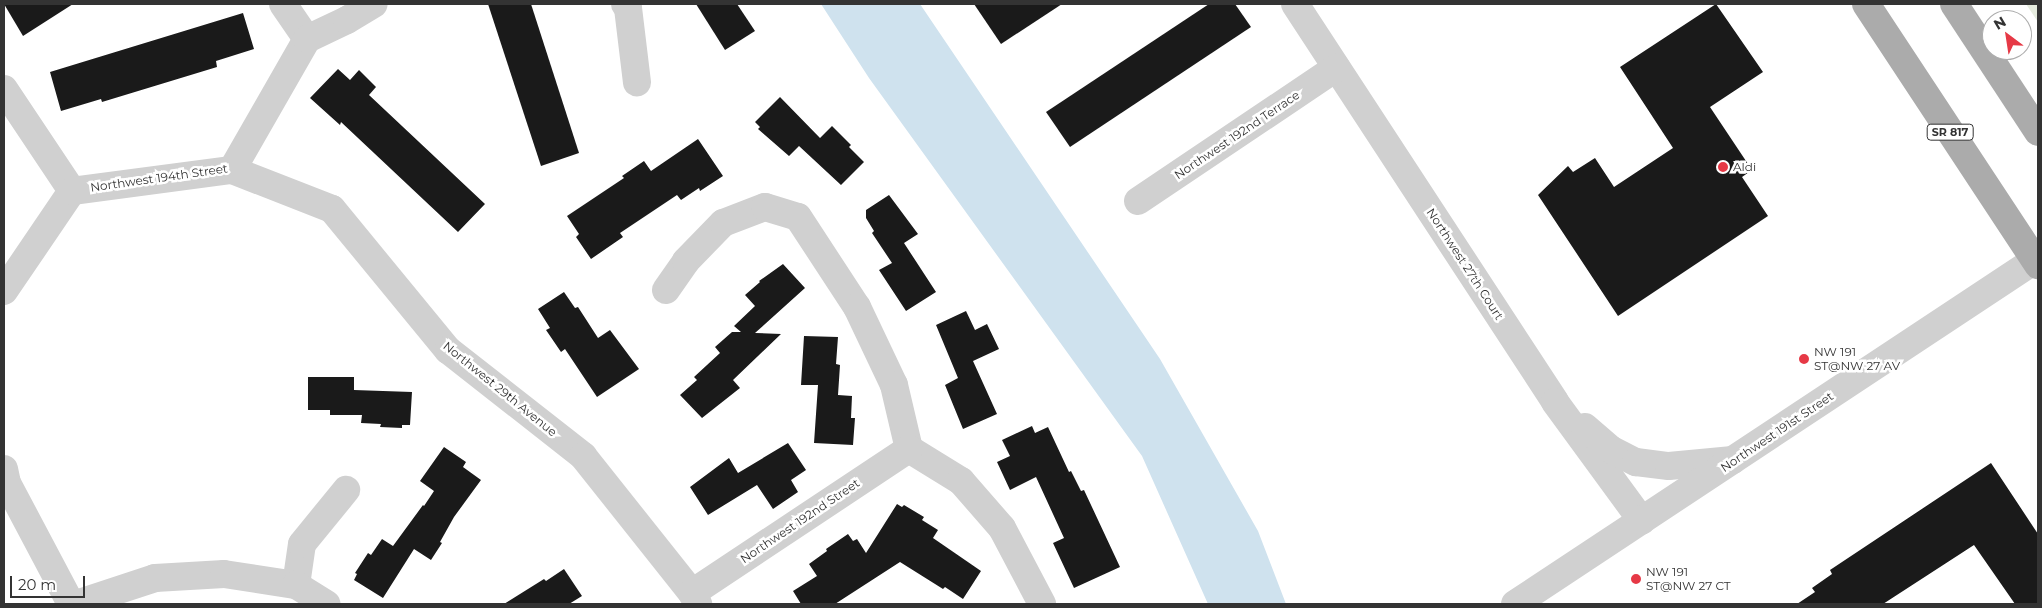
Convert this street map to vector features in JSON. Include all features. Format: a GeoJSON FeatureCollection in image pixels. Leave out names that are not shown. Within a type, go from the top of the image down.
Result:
{"type":"FeatureCollection","features":[{"type":"Feature","properties":{"kind":"main road","name":"SR 817"},"geometry":{"type":"LineString","coordinates":[[1866,4],[2037,261]]}},
{"type":"Feature","properties":{"kind":"main road"},"geometry":{"type":"LineString","coordinates":[[1954,4],[2038,132]]}},
{"type":"Feature","properties":{"kind":"street"},"geometry":{"type":"LineString","coordinates":[[283,4],[307,39],[347,20],[374,4]]}},
{"type":"Feature","properties":{"kind":"street"},"geometry":{"type":"LineString","coordinates":[[625,4],[628,8],[638,82]]}},
{"type":"Feature","properties":{"kind":"street","name":"Northwest 27th Court"},"geometry":{"type":"LineString","coordinates":[[1294,4],[1555,402],[1642,521]]}},
{"type":"Feature","properties":{"kind":"street","name":"Northwest 194th Street"},"geometry":{"type":"LineString","coordinates":[[4,291],[72,191],[232,170],[307,39]]}},
{"type":"Feature","properties":{"kind":"street","name":"Northwest 192nd Terrace"},"geometry":{"type":"LineString","coordinates":[[1138,202],[1336,68]]}},
{"type":"Feature","properties":{"kind":"street"},"geometry":{"type":"LineString","coordinates":[[4,89],[72,191]]}},
{"type":"Feature","properties":{"kind":"street","name":"Northwest 29th Avenue"},"geometry":{"type":"LineString","coordinates":[[232,170],[332,209],[448,350],[583,456],[695,599]]}},
{"type":"Feature","properties":{"kind":"street"},"geometry":{"type":"LineString","coordinates":[[666,290],[686,261],[722,223],[766,207],[798,217],[857,306],[894,385],[909,449],[961,481],[1002,528],[1042,604]]}},
{"type":"Feature","properties":{"kind":"street","name":"Northwest 191st Street"},"geometry":{"type":"LineString","coordinates":[[1515,604],[2037,261]]}},
{"type":"Feature","properties":{"kind":"street"},"geometry":{"type":"LineString","coordinates":[[1555,402],[1610,449],[1636,462],[1669,466],[1736,460]]}},
{"type":"Feature","properties":{"kind":"street","name":"Northwest 192nd Street"},"geometry":{"type":"LineString","coordinates":[[695,599],[909,449]]}},
{"type":"Feature","properties":{"kind":"street"},"geometry":{"type":"LineString","coordinates":[[4,469],[8,483],[71,604]]}},
{"type":"Feature","properties":{"kind":"street"},"geometry":{"type":"LineString","coordinates":[[296,586],[302,544],[346,490]]}},
{"type":"Feature","properties":{"kind":"street"},"geometry":{"type":"LineString","coordinates":[[76,604],[155,578],[224,574],[296,586],[326,604]]}},
{"type":"Feature","properties":{"kind":"shaded area"},"geometry":{"type":"Polygon","coordinates":[[[2026,4],[2038,4],[2038,22],[2032,10],[2026,4]]]}},
{"type":"Feature","properties":{"kind":"water"},"geometry":{"type":"Polygon","coordinates":[[[821,4],[920,4],[1160,359],[1258,531],[1286,604],[1208,604],[1142,456],[869,78],[821,4]]]}},
{"type":"Feature","properties":{"kind":"building"},"geometry":{"type":"Polygon","coordinates":[[[4,4],[73,4],[23,36],[4,4]]]}},
{"type":"Feature","properties":{"kind":"building"},"geometry":{"type":"Polygon","coordinates":[[[488,4],[531,4],[579,153],[541,166],[488,4]]]}},
{"type":"Feature","properties":{"kind":"building"},"geometry":{"type":"Polygon","coordinates":[[[696,4],[737,4],[755,31],[725,50],[696,4]]]}},
{"type":"Feature","properties":{"kind":"building"},"geometry":{"type":"Polygon","coordinates":[[[974,4],[1062,4],[1001,44],[974,4]]]}},
{"type":"Feature","properties":{"kind":"building"},"geometry":{"type":"Polygon","coordinates":[[[1209,4],[1235,4],[1251,27],[1070,147],[1046,112],[1209,4]]]}},
{"type":"Feature","properties":{"kind":"building"},"geometry":{"type":"Polygon","coordinates":[[[1716,4],[1763,72],[1710,107],[1752,170],[1742,177],[1768,216],[1618,316],[1538,195],[1568,166],[1573,172],[1595,158],[1614,187],[1673,148],[1620,67],[1716,4]]]}},
{"type":"Feature","properties":{"kind":"building"},"geometry":{"type":"Polygon","coordinates":[[[243,13],[254,49],[216,61],[217,67],[102,102],[101,99],[61,111],[50,72],[243,13]]]}},
{"type":"Feature","properties":{"kind":"building"},"geometry":{"type":"Polygon","coordinates":[[[338,69],[350,80],[359,70],[376,87],[369,95],[485,204],[458,232],[341,122],[340,125],[310,98],[338,69]]]}},
{"type":"Feature","properties":{"kind":"building"},"geometry":{"type":"Polygon","coordinates":[[[780,97],[820,138],[832,126],[851,145],[849,147],[864,162],[841,185],[799,146],[789,156],[758,129],[760,127],[755,122],[780,97]]]}},
{"type":"Feature","properties":{"kind":"building"},"geometry":{"type":"Polygon","coordinates":[[[698,139],[723,176],[700,191],[699,188],[681,200],[677,195],[620,233],[623,237],[591,259],[576,237],[579,234],[567,216],[624,178],[622,176],[644,161],[651,171],[698,139]]]}},
{"type":"Feature","properties":{"kind":"building"},"geometry":{"type":"Polygon","coordinates":[[[889,195],[918,234],[904,243],[936,292],[906,311],[879,270],[892,263],[872,233],[874,231],[866,218],[866,210],[889,195]]]}},
{"type":"Feature","properties":{"kind":"building"},"geometry":{"type":"Polygon","coordinates":[[[783,264],[805,288],[755,333],[781,334],[733,380],[740,388],[702,418],[680,395],[697,380],[694,377],[720,353],[715,347],[732,332],[741,332],[734,326],[755,306],[745,295],[759,281],[783,264]]]}},
{"type":"Feature","properties":{"kind":"building"},"geometry":{"type":"Polygon","coordinates":[[[564,292],[575,308],[578,307],[598,338],[610,330],[639,369],[597,397],[565,349],[561,352],[546,330],[550,328],[538,309],[564,292]]]}},
{"type":"Feature","properties":{"kind":"building"},"geometry":{"type":"Polygon","coordinates":[[[966,311],[975,330],[987,324],[999,349],[973,361],[997,414],[963,429],[945,385],[958,378],[936,325],[966,311]]]}},
{"type":"Feature","properties":{"kind":"building"},"geometry":{"type":"Polygon","coordinates":[[[804,336],[838,337],[836,364],[840,365],[838,395],[852,396],[851,418],[855,418],[853,445],[814,443],[818,385],[801,385],[804,336]]]}},
{"type":"Feature","properties":{"kind":"building"},"geometry":{"type":"Polygon","coordinates":[[[308,377],[354,377],[354,390],[412,392],[410,425],[402,425],[402,428],[380,427],[381,424],[361,423],[362,415],[330,415],[330,410],[308,410],[308,377]]]}},
{"type":"Feature","properties":{"kind":"building"},"geometry":{"type":"Polygon","coordinates":[[[1032,426],[1035,433],[1048,427],[1069,472],[1071,471],[1081,491],[1084,490],[1120,567],[1074,588],[1053,543],[1064,538],[1036,477],[1010,490],[997,462],[1010,456],[1002,440],[1032,426]]]}},
{"type":"Feature","properties":{"kind":"building"},"geometry":{"type":"Polygon","coordinates":[[[788,443],[806,470],[791,480],[798,492],[773,509],[757,485],[708,515],[690,487],[729,458],[738,473],[788,443]]]}},
{"type":"Feature","properties":{"kind":"building"},"geometry":{"type":"Polygon","coordinates":[[[444,447],[466,462],[463,467],[481,480],[454,517],[440,542],[442,543],[431,560],[414,549],[383,598],[354,580],[357,574],[355,573],[368,553],[371,555],[382,539],[393,546],[424,506],[434,491],[420,481],[444,447]]]}},
{"type":"Feature","properties":{"kind":"building"},"geometry":{"type":"Polygon","coordinates":[[[1991,463],[2038,534],[2038,604],[2015,604],[1974,545],[1883,604],[1797,604],[1815,592],[1812,588],[1832,574],[1830,570],[1991,463]]]}},
{"type":"Feature","properties":{"kind":"building"},"geometry":{"type":"Polygon","coordinates":[[[897,504],[902,507],[904,505],[924,517],[922,520],[938,530],[933,538],[981,571],[963,599],[945,587],[943,589],[900,562],[835,604],[801,604],[793,591],[817,576],[809,564],[827,551],[826,549],[848,534],[853,541],[857,539],[866,553],[897,504]]]}},
{"type":"Feature","properties":{"kind":"building"},"geometry":{"type":"Polygon","coordinates":[[[564,569],[582,596],[569,604],[504,604],[544,579],[546,581],[564,569]]]}},
{"type":"Feature","properties":{"kind":"place","name":"Aldi"},"geometry":{"type":"Point","coordinates":[1723,167]}},
{"type":"Feature","properties":{"kind":"place","name":"NW 191 ST@NW 27 AV"},"geometry":{"type":"Point","coordinates":[1804,359]}},
{"type":"Feature","properties":{"kind":"place","name":"NW 191 ST@NW 27 CT"},"geometry":{"type":"Point","coordinates":[1636,579]}}]}
